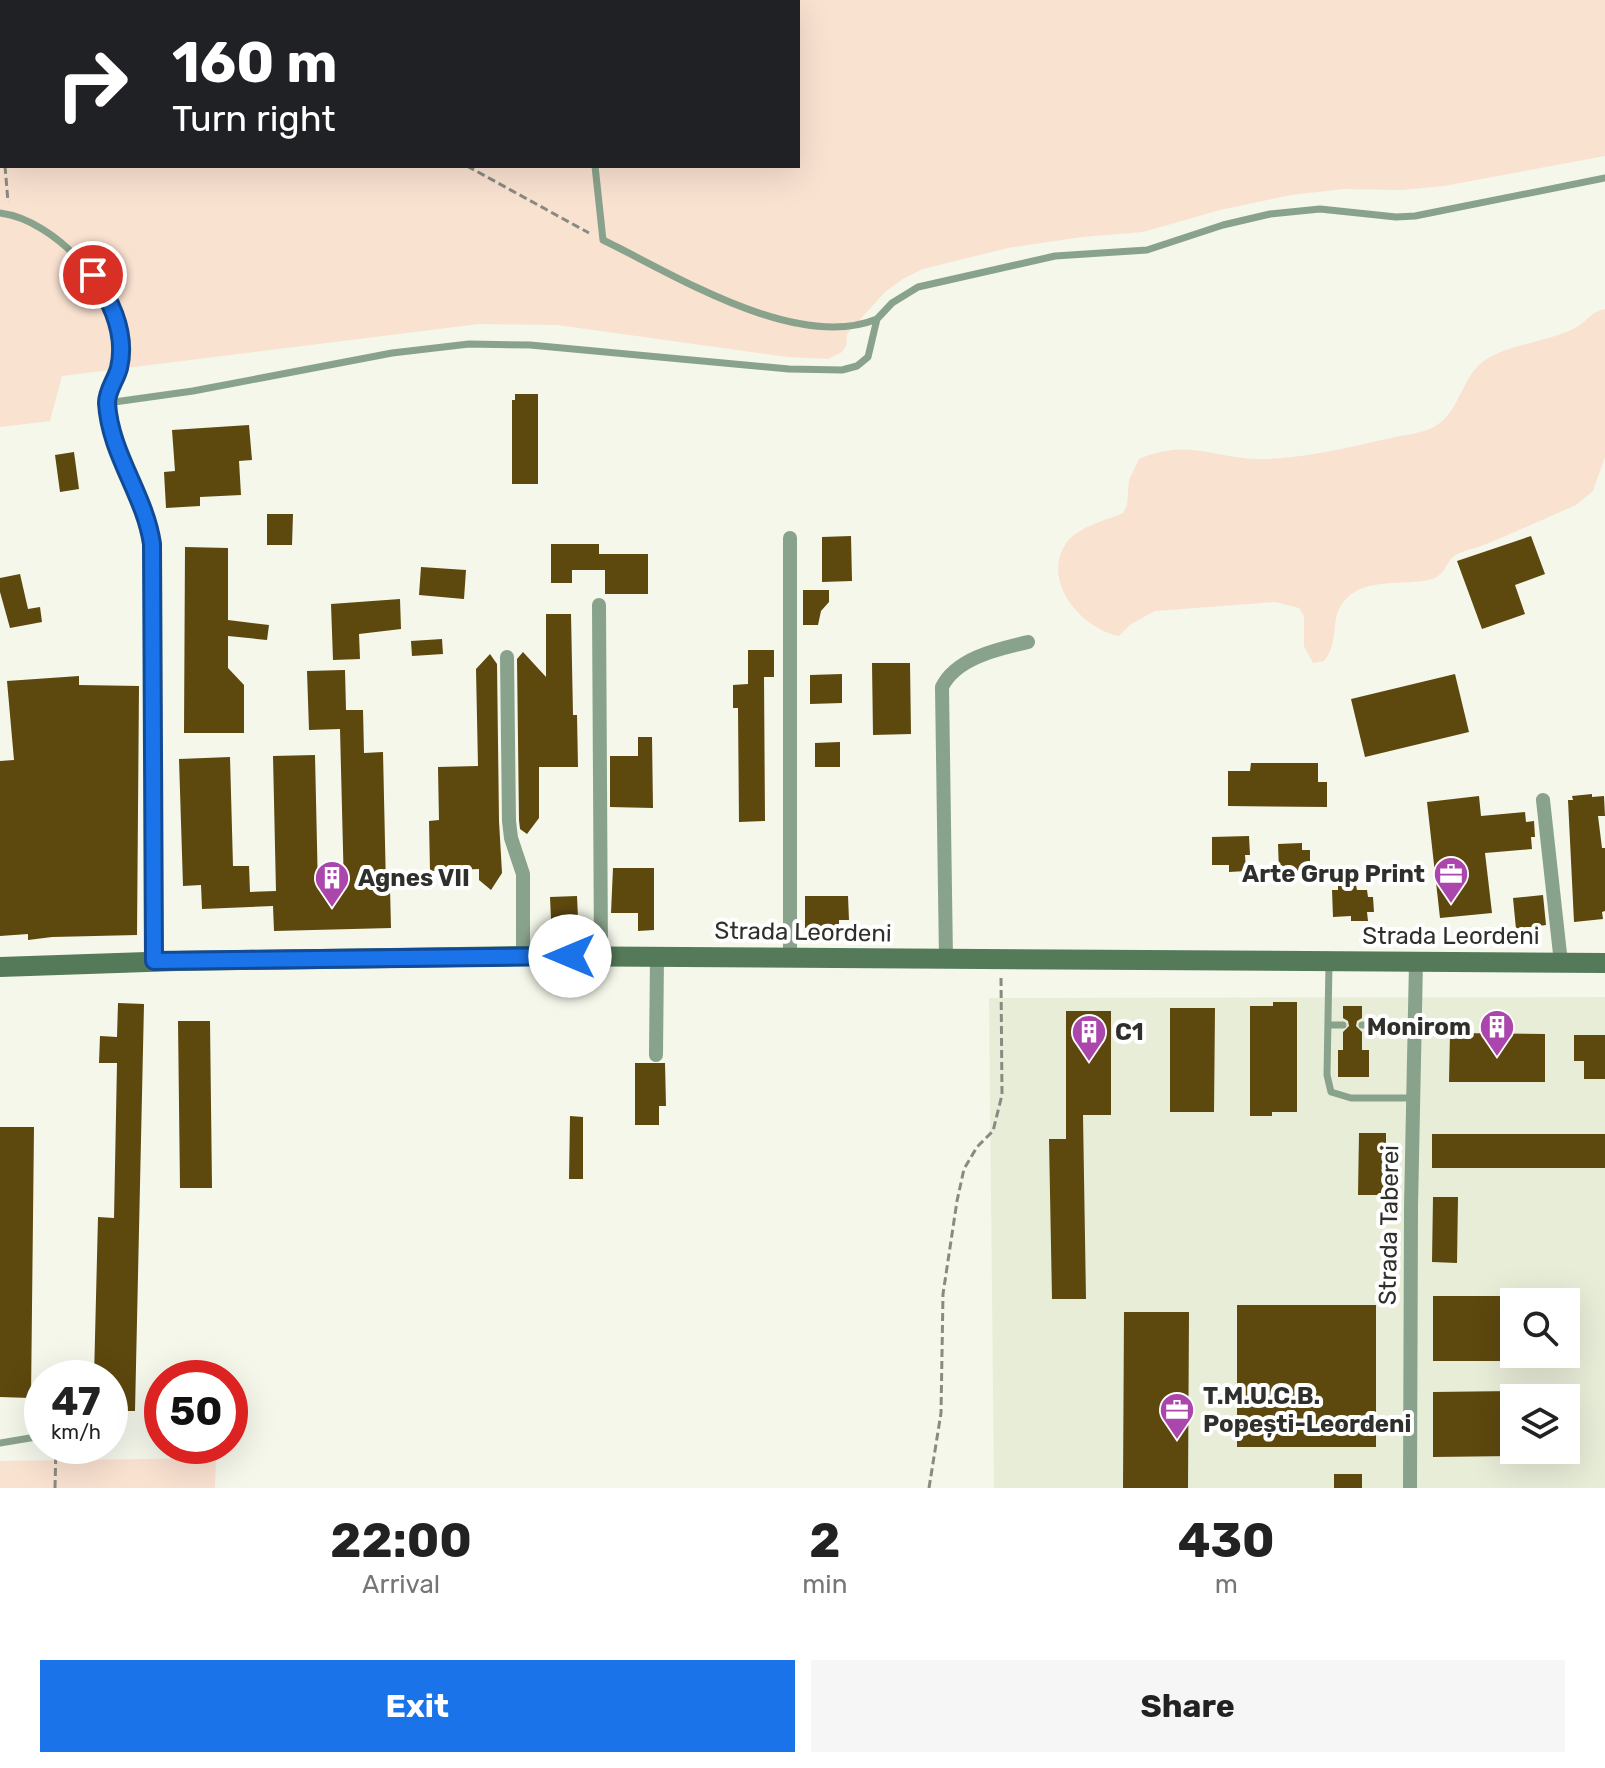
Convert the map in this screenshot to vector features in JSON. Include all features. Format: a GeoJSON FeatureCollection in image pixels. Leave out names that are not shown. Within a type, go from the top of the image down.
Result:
{"type":"FeatureCollection","features":[{"type":"Feature","properties":{"kind":"main road","name":"Strada Leordeni"},"geometry":{"type":"LineString","coordinates":[[0,967],[154,961],[523,956],[1605,963]]}},
{"type":"Feature","properties":{"kind":"street"},"geometry":{"type":"LineString","coordinates":[[107,403],[117,447],[152,544],[154,961]]}},
{"type":"Feature","properties":{"kind":"street"},"geometry":{"type":"LineString","coordinates":[[790,538],[790,958]]}},
{"type":"Feature","properties":{"kind":"street"},"geometry":{"type":"LineString","coordinates":[[599,605],[601,956]]}},
{"type":"Feature","properties":{"kind":"street"},"geometry":{"type":"LineString","coordinates":[[946,959],[942,687],[948,675],[978,657],[1028,642]]}},
{"type":"Feature","properties":{"kind":"street"},"geometry":{"type":"LineString","coordinates":[[507,657],[509,821],[511,838],[523,874],[523,956]]}},
{"type":"Feature","properties":{"kind":"street"},"geometry":{"type":"LineString","coordinates":[[1543,800],[1561,963]]}},
{"type":"Feature","properties":{"kind":"street"},"geometry":{"type":"LineString","coordinates":[[656,1055],[657,957]]}},
{"type":"Feature","properties":{"kind":"street","name":"Strada Taberei"},"geometry":{"type":"LineString","coordinates":[[1410,1488],[1416,962]]}},
{"type":"Feature","properties":{"kind":"lane"},"geometry":{"type":"LineString","coordinates":[[595,168],[603,240],[732,303],[800,325],[829,328],[849,328],[877,319],[892,303],[918,287],[1055,256],[1147,250],[1223,225],[1270,214],[1320,209],[1415,216],[1605,178]]}},
{"type":"Feature","properties":{"kind":"lane"},"geometry":{"type":"LineString","coordinates":[[5,214],[35,225],[75,257],[93,275],[112,306],[121,349],[120,365],[107,403],[193,391],[392,353],[469,344],[530,345],[789,369],[842,370],[857,366],[868,357],[877,319]]}},
{"type":"Feature","properties":{"kind":"lane"},"geometry":{"type":"LineString","coordinates":[[1330,962],[1327,1075],[1331,1092],[1351,1098],[1413,1098]]}},
{"type":"Feature","properties":{"kind":"lane"},"geometry":{"type":"LineString","coordinates":[[1328,1025],[1343,1025]]}},
{"type":"Feature","properties":{"kind":"lane"},"geometry":{"type":"LineString","coordinates":[[1362,1025],[1415,1025]]}},
{"type":"Feature","properties":{"kind":"lane"},"geometry":{"type":"LineString","coordinates":[[0,1443],[24,1439]]}},
{"type":"Feature","properties":{"kind":"path"},"geometry":{"type":"LineString","coordinates":[[5,168],[5,214]]}},
{"type":"Feature","properties":{"kind":"path"},"geometry":{"type":"LineString","coordinates":[[471,168],[603,240]]}},
{"type":"Feature","properties":{"kind":"path"},"geometry":{"type":"LineString","coordinates":[[929,1488],[941,1413],[943,1294],[957,1201],[964,1169],[977,1147],[993,1131],[1002,1095],[1001,960]]}},
{"type":"Feature","properties":{"kind":"path"},"geometry":{"type":"LineString","coordinates":[[55,1488],[56,1464]]}},
{"type":"Feature","properties":{"kind":"shaded area"},"geometry":{"type":"Polygon","coordinates":[[[800,0],[1605,0],[1605,156],[1444,186],[1402,190],[1344,189],[1291,195],[1220,210],[1143,232],[1008,248],[923,269],[885,292],[847,334],[842,352],[828,359],[788,357],[557,325],[479,324],[62,376],[50,421],[0,427],[0,168],[800,168],[800,0]]]}},
{"type":"Feature","properties":{"kind":"shaded area"},"geometry":{"type":"Polygon","coordinates":[[[1605,309],[1605,457],[1593,491],[1576,505],[1457,554],[1437,577],[1375,585],[1354,593],[1340,607],[1332,646],[1324,661],[1313,663],[1304,646],[1304,616],[1299,608],[1275,602],[1155,611],[1131,624],[1119,636],[1091,623],[1068,600],[1058,572],[1067,542],[1085,528],[1123,513],[1127,505],[1129,480],[1139,459],[1173,450],[1247,458],[1297,457],[1423,431],[1445,418],[1472,373],[1488,358],[1564,333],[1605,309]]]}},
{"type":"Feature","properties":{"kind":"shaded area"},"geometry":{"type":"Polygon","coordinates":[[[1605,997],[1605,1488],[994,1488],[989,998],[1605,997]]]}},
{"type":"Feature","properties":{"kind":"shaded area"},"geometry":{"type":"Polygon","coordinates":[[[128,1459],[144,1459],[144,1464],[216,1464],[215,1488],[0,1488],[0,1461],[24,1461],[24,1464],[128,1464],[128,1459]]]}},
{"type":"Feature","properties":{"kind":"building"},"geometry":{"type":"Polygon","coordinates":[[[515,394],[538,394],[538,484],[512,484],[512,400],[515,400],[515,394]]]}},
{"type":"Feature","properties":{"kind":"building"},"geometry":{"type":"Polygon","coordinates":[[[249,425],[252,460],[239,461],[241,495],[200,497],[200,506],[166,508],[164,472],[175,471],[172,430],[249,425]]]}},
{"type":"Feature","properties":{"kind":"building"},"geometry":{"type":"Polygon","coordinates":[[[74,452],[79,489],[60,492],[55,455],[74,452]]]}},
{"type":"Feature","properties":{"kind":"building"},"geometry":{"type":"Polygon","coordinates":[[[267,514],[293,514],[292,545],[267,545],[267,514]]]}},
{"type":"Feature","properties":{"kind":"building"},"geometry":{"type":"Polygon","coordinates":[[[851,536],[852,581],[822,582],[822,537],[851,536]]]}},
{"type":"Feature","properties":{"kind":"building"},"geometry":{"type":"Polygon","coordinates":[[[1531,536],[1545,574],[1515,585],[1525,614],[1482,629],[1457,561],[1531,536]]]}},
{"type":"Feature","properties":{"kind":"building"},"geometry":{"type":"Polygon","coordinates":[[[551,544],[599,544],[599,554],[648,554],[648,594],[605,594],[605,570],[572,570],[572,583],[551,583],[551,544]]]}},
{"type":"Feature","properties":{"kind":"building"},"geometry":{"type":"Polygon","coordinates":[[[185,547],[228,548],[228,620],[269,625],[267,640],[228,636],[228,668],[244,685],[244,733],[184,733],[185,547]]]}},
{"type":"Feature","properties":{"kind":"building"},"geometry":{"type":"Polygon","coordinates":[[[421,567],[466,570],[464,599],[419,595],[421,567]]]}},
{"type":"Feature","properties":{"kind":"building"},"geometry":{"type":"Polygon","coordinates":[[[20,574],[28,609],[40,607],[42,622],[10,628],[0,592],[0,578],[20,574]]]}},
{"type":"Feature","properties":{"kind":"building"},"geometry":{"type":"Polygon","coordinates":[[[803,590],[829,590],[829,602],[821,611],[818,625],[803,625],[803,590]]]}},
{"type":"Feature","properties":{"kind":"building"},"geometry":{"type":"Polygon","coordinates":[[[400,599],[401,629],[359,634],[360,659],[333,660],[331,604],[400,599]]]}},
{"type":"Feature","properties":{"kind":"building"},"geometry":{"type":"Polygon","coordinates":[[[546,614],[571,614],[573,715],[577,715],[578,767],[539,767],[539,818],[527,834],[520,829],[519,820],[517,659],[523,652],[546,677],[546,614]]]}},
{"type":"Feature","properties":{"kind":"building"},"geometry":{"type":"Polygon","coordinates":[[[442,639],[443,654],[412,656],[411,641],[442,639]]]}},
{"type":"Feature","properties":{"kind":"building"},"geometry":{"type":"Polygon","coordinates":[[[748,650],[774,650],[774,677],[764,677],[765,821],[739,822],[738,708],[733,708],[733,685],[748,684],[748,650]]]}},
{"type":"Feature","properties":{"kind":"building"},"geometry":{"type":"Polygon","coordinates":[[[490,654],[497,664],[502,873],[491,890],[479,880],[479,869],[430,871],[429,821],[439,820],[438,767],[478,766],[476,669],[490,654]]]}},
{"type":"Feature","properties":{"kind":"building"},"geometry":{"type":"Polygon","coordinates":[[[872,663],[910,663],[911,734],[873,735],[872,663]]]}},
{"type":"Feature","properties":{"kind":"building"},"geometry":{"type":"Polygon","coordinates":[[[345,670],[346,710],[363,710],[364,753],[383,752],[386,888],[390,888],[391,928],[274,931],[273,906],[202,909],[201,885],[183,886],[179,759],[230,757],[233,866],[249,866],[250,892],[276,891],[273,756],[315,755],[318,890],[344,889],[340,729],[309,730],[307,671],[345,670]]]}},
{"type":"Feature","properties":{"kind":"building"},"geometry":{"type":"Polygon","coordinates":[[[842,674],[842,703],[810,704],[810,675],[842,674]]]}},
{"type":"Feature","properties":{"kind":"building"},"geometry":{"type":"Polygon","coordinates":[[[1455,674],[1469,732],[1365,757],[1351,699],[1455,674]]]}},
{"type":"Feature","properties":{"kind":"building"},"geometry":{"type":"Polygon","coordinates":[[[79,676],[79,685],[139,686],[137,935],[28,940],[28,934],[0,936],[0,761],[14,760],[7,681],[79,676]]]}},
{"type":"Feature","properties":{"kind":"building"},"geometry":{"type":"Polygon","coordinates":[[[638,737],[652,737],[653,808],[610,807],[610,756],[638,756],[638,737]]]}},
{"type":"Feature","properties":{"kind":"building"},"geometry":{"type":"Polygon","coordinates":[[[840,742],[840,767],[815,767],[815,743],[840,742]]]}},
{"type":"Feature","properties":{"kind":"building"},"geometry":{"type":"Polygon","coordinates":[[[1251,763],[1318,763],[1318,782],[1327,782],[1327,807],[1228,806],[1228,771],[1250,771],[1251,763]]]}},
{"type":"Feature","properties":{"kind":"building"},"geometry":{"type":"Polygon","coordinates":[[[1592,794],[1592,797],[1604,796],[1605,816],[1598,816],[1602,848],[1605,848],[1605,911],[1602,912],[1603,919],[1574,922],[1568,800],[1573,800],[1572,796],[1592,794]]]}},
{"type":"Feature","properties":{"kind":"building"},"geometry":{"type":"Polygon","coordinates":[[[1479,796],[1481,816],[1525,812],[1526,822],[1534,821],[1532,849],[1485,853],[1492,913],[1440,918],[1427,802],[1479,796]]]}},
{"type":"Feature","properties":{"kind":"building"},"geometry":{"type":"Polygon","coordinates":[[[1249,836],[1250,855],[1245,855],[1246,871],[1229,872],[1229,865],[1212,865],[1212,837],[1249,836]]]}},
{"type":"Feature","properties":{"kind":"building"},"geometry":{"type":"Polygon","coordinates":[[[1302,843],[1302,850],[1310,850],[1310,872],[1279,872],[1278,844],[1302,843]]]}},
{"type":"Feature","properties":{"kind":"building"},"geometry":{"type":"Polygon","coordinates":[[[613,868],[654,868],[654,930],[638,931],[638,913],[611,913],[613,868]]]}},
{"type":"Feature","properties":{"kind":"building"},"geometry":{"type":"Polygon","coordinates":[[[1356,885],[1357,890],[1367,890],[1368,897],[1373,897],[1374,912],[1367,912],[1368,921],[1351,921],[1351,916],[1333,917],[1332,890],[1338,890],[1338,886],[1356,885]]]}},
{"type":"Feature","properties":{"kind":"building"},"geometry":{"type":"Polygon","coordinates":[[[1543,895],[1546,925],[1516,929],[1513,898],[1543,895]]]}},
{"type":"Feature","properties":{"kind":"building"},"geometry":{"type":"Polygon","coordinates":[[[577,896],[578,918],[551,919],[550,897],[577,896]]]}},
{"type":"Feature","properties":{"kind":"building"},"geometry":{"type":"Polygon","coordinates":[[[805,896],[848,896],[849,920],[839,920],[839,930],[805,928],[805,896]]]}},
{"type":"Feature","properties":{"kind":"building"},"geometry":{"type":"Polygon","coordinates":[[[1273,1002],[1297,1002],[1297,1112],[1250,1116],[1250,1006],[1273,1006],[1273,1002]]]}},
{"type":"Feature","properties":{"kind":"building"},"geometry":{"type":"Polygon","coordinates":[[[118,1003],[144,1004],[135,1411],[128,1411],[128,1360],[94,1360],[98,1217],[114,1218],[117,1063],[99,1063],[100,1036],[117,1037],[118,1003]]]}},
{"type":"Feature","properties":{"kind":"building"},"geometry":{"type":"Polygon","coordinates":[[[1343,1006],[1362,1006],[1362,1018],[1356,1026],[1362,1032],[1362,1050],[1369,1050],[1369,1077],[1338,1077],[1338,1050],[1343,1050],[1343,1032],[1349,1026],[1343,1018],[1343,1006]]]}},
{"type":"Feature","properties":{"kind":"building"},"geometry":{"type":"Polygon","coordinates":[[[1170,1008],[1215,1008],[1214,1112],[1170,1112],[1170,1008]]]}},
{"type":"Feature","properties":{"kind":"building"},"geometry":{"type":"Polygon","coordinates":[[[1066,1011],[1111,1011],[1111,1115],[1083,1115],[1086,1299],[1052,1299],[1049,1139],[1066,1139],[1066,1011]]]}},
{"type":"Feature","properties":{"kind":"building"},"geometry":{"type":"Polygon","coordinates":[[[178,1021],[210,1021],[212,1188],[180,1188],[178,1021]]]}},
{"type":"Feature","properties":{"kind":"building","name":"Monirom"},"geometry":{"type":"Polygon","coordinates":[[[1450,1033],[1545,1034],[1545,1082],[1449,1082],[1450,1033]]]}},
{"type":"Feature","properties":{"kind":"building"},"geometry":{"type":"Polygon","coordinates":[[[1574,1035],[1605,1035],[1605,1079],[1584,1079],[1584,1061],[1574,1061],[1574,1035]]]}},
{"type":"Feature","properties":{"kind":"building"},"geometry":{"type":"Polygon","coordinates":[[[635,1063],[665,1063],[666,1106],[659,1106],[659,1125],[635,1125],[635,1063]]]}},
{"type":"Feature","properties":{"kind":"building"},"geometry":{"type":"Polygon","coordinates":[[[570,1116],[583,1117],[583,1179],[569,1179],[570,1116]]]}},
{"type":"Feature","properties":{"kind":"building"},"geometry":{"type":"Polygon","coordinates":[[[0,1127],[34,1127],[31,1360],[24,1360],[24,1398],[0,1397],[0,1127]]]}},
{"type":"Feature","properties":{"kind":"building"},"geometry":{"type":"Polygon","coordinates":[[[1359,1133],[1386,1133],[1386,1195],[1358,1195],[1359,1133]]]}},
{"type":"Feature","properties":{"kind":"building"},"geometry":{"type":"Polygon","coordinates":[[[1432,1134],[1605,1134],[1605,1168],[1432,1168],[1432,1134]]]}},
{"type":"Feature","properties":{"kind":"building"},"geometry":{"type":"Polygon","coordinates":[[[1433,1197],[1458,1197],[1457,1263],[1432,1262],[1433,1197]]]}},
{"type":"Feature","properties":{"kind":"building"},"geometry":{"type":"Polygon","coordinates":[[[1433,1296],[1500,1296],[1500,1361],[1433,1361],[1433,1296]]]}},
{"type":"Feature","properties":{"kind":"building"},"geometry":{"type":"Polygon","coordinates":[[[1237,1305],[1376,1305],[1376,1447],[1237,1447],[1237,1305]]]}},
{"type":"Feature","properties":{"kind":"building"},"geometry":{"type":"Polygon","coordinates":[[[1124,1312],[1189,1312],[1188,1488],[1123,1488],[1124,1312]]]}},
{"type":"Feature","properties":{"kind":"building"},"geometry":{"type":"Polygon","coordinates":[[[1500,1391],[1500,1456],[1433,1457],[1433,1392],[1500,1391]]]}},
{"type":"Feature","properties":{"kind":"building"},"geometry":{"type":"Polygon","coordinates":[[[1334,1474],[1362,1474],[1362,1488],[1334,1488],[1334,1474]]]}},
{"type":"Feature","properties":{"kind":"place","name":"Arte Grup Print"},"geometry":{"type":"Point","coordinates":[1451,905]}},
{"type":"Feature","properties":{"kind":"place","name":"Agnes VII"},"geometry":{"type":"Point","coordinates":[332,909]}},
{"type":"Feature","properties":{"kind":"place","name":"Monirom"},"geometry":{"type":"Point","coordinates":[1497,1058]}},
{"type":"Feature","properties":{"kind":"place","name":"C1"},"geometry":{"type":"Point","coordinates":[1089,1063]}},
{"type":"Feature","properties":{"kind":"place","name":"T.M.U.C.B. Popești-Leordeni"},"geometry":{"type":"Point","coordinates":[1177,1441]}},
{"type":"Feature","properties":{"kind":"route"},"geometry":{"type":"LineString","coordinates":[[93,275],[112,306],[120,334],[120,365],[107,403],[111,425],[122,465],[147,524],[152,544],[154,961],[570,956]]}}]}
